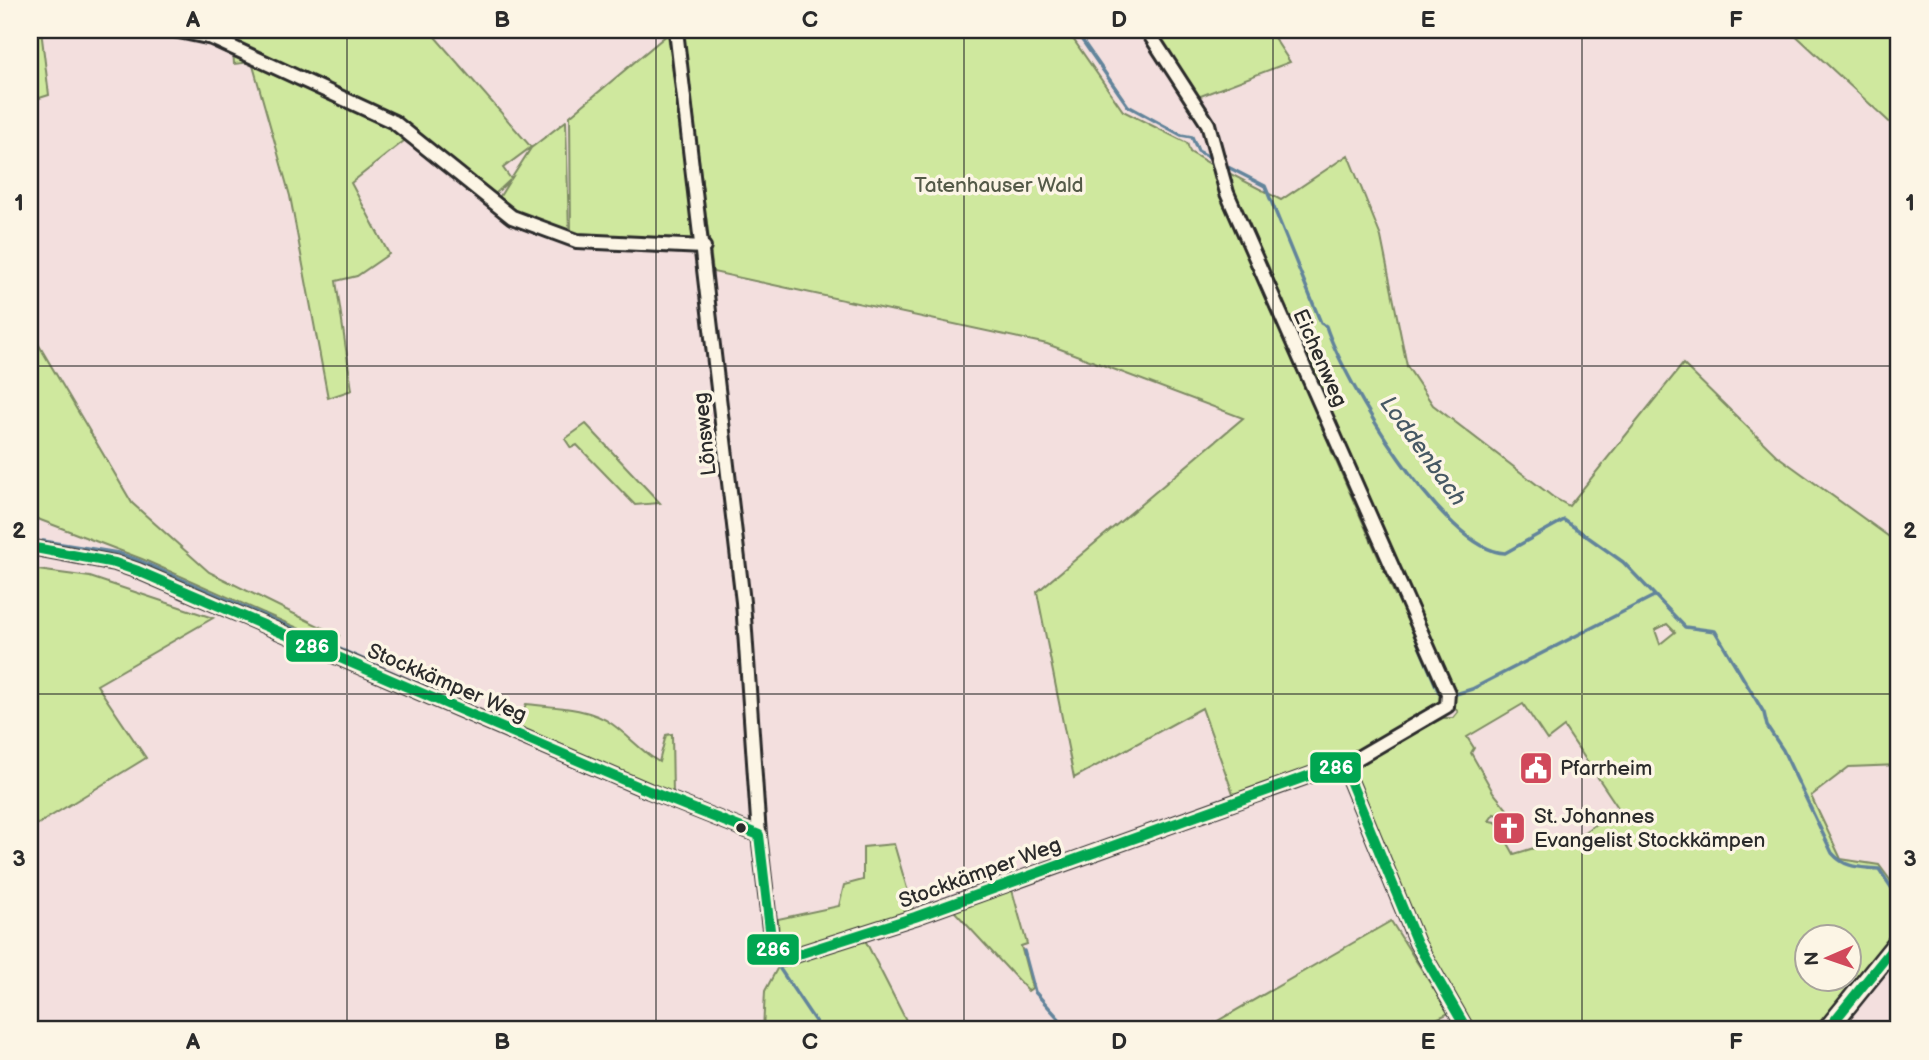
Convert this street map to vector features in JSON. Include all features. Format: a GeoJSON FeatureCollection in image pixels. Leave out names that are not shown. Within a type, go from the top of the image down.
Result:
{"type":"FeatureCollection","features":[{"type":"Feature","properties":{"kind":"street"},"geometry":{"type":"LineString","coordinates":[[174,30],[212,38],[394,122],[512,217],[577,241],[704,247]]}},
{"type":"Feature","properties":{"kind":"street","name":"Lönsweg"},"geometry":{"type":"LineString","coordinates":[[676,30],[704,247],[743,602],[759,835]]}},
{"type":"Feature","properties":{"kind":"street","name":"Eichenweg"},"geometry":{"type":"LineString","coordinates":[[1147,30],[1208,124],[1227,193],[1448,693],[1447,706],[1344,766]]}},
{"type":"Feature","properties":{"kind":"street","name":"Stockkämper Weg"},"geometry":{"type":"LineString","coordinates":[[30,547],[114,563],[138,571],[649,791],[759,835],[773,952],[776,957],[788,959],[915,917],[1327,769],[1344,766]]}},
{"type":"Feature","properties":{"kind":"street"},"geometry":{"type":"LineString","coordinates":[[1344,766],[1418,943],[1467,1030]]}},
{"type":"Feature","properties":{"kind":"street"},"geometry":{"type":"LineString","coordinates":[[1826,1030],[1899,941]]}},
{"type":"Feature","properties":{"kind":"green space"},"geometry":{"type":"Polygon","coordinates":[[[30,30],[41,30],[49,95],[30,101],[30,30]]]}},
{"type":"Feature","properties":{"kind":"green space"},"geometry":{"type":"Polygon","coordinates":[[[180,30],[429,30],[531,147],[503,168],[511,179],[531,148],[566,121],[569,233],[514,215],[497,201],[510,180],[494,195],[409,137],[351,183],[389,254],[357,276],[336,281],[352,390],[328,398],[290,196],[252,62],[234,64],[233,50],[180,30]]]}},
{"type":"Feature","properties":{"kind":"green space","name":"Tatenhauser Wald"},"geometry":{"type":"Polygon","coordinates":[[[683,30],[1072,30],[1069,33],[1123,111],[1187,143],[1190,152],[1215,167],[1226,205],[1336,447],[1331,450],[1395,595],[1400,594],[1441,690],[1439,703],[1434,709],[1343,758],[1234,796],[1202,708],[1074,778],[1037,592],[1243,418],[1047,344],[713,272],[683,30]]]}},
{"type":"Feature","properties":{"kind":"green space"},"geometry":{"type":"Polygon","coordinates":[[[1152,30],[1269,30],[1290,62],[1198,97],[1152,30]]]}},
{"type":"Feature","properties":{"kind":"green space"},"geometry":{"type":"Polygon","coordinates":[[[1790,30],[1899,30],[1899,131],[1790,30]]]}},
{"type":"Feature","properties":{"kind":"green space"},"geometry":{"type":"Polygon","coordinates":[[[668,34],[696,244],[571,235],[570,116],[668,34]]]}},
{"type":"Feature","properties":{"kind":"green space"},"geometry":{"type":"Polygon","coordinates":[[[1348,155],[1381,237],[1407,366],[1433,405],[1553,497],[1569,506],[1683,364],[1776,455],[1899,544],[1899,765],[1849,767],[1811,796],[1841,859],[1879,865],[1899,892],[1899,933],[1862,979],[1862,923],[1792,923],[1792,993],[1851,993],[1821,1030],[1475,1030],[1424,945],[1354,777],[1354,768],[1361,760],[1443,718],[1453,718],[1458,712],[1454,707],[1453,694],[1225,171],[1281,200],[1348,155]],[[1667,624],[1655,630],[1660,644],[1675,632],[1667,624]],[[1523,704],[1467,737],[1474,748],[1471,753],[1493,792],[1510,813],[1502,811],[1494,814],[1489,821],[1496,822],[1514,854],[1581,834],[1619,809],[1564,727],[1547,740],[1523,704]]]}},
{"type":"Feature","properties":{"kind":"green space"},"geometry":{"type":"Polygon","coordinates":[[[30,330],[132,503],[209,572],[339,636],[334,644],[142,559],[30,516],[30,330]]]}},
{"type":"Feature","properties":{"kind":"green space"},"geometry":{"type":"Polygon","coordinates":[[[586,424],[660,503],[635,505],[577,445],[571,448],[565,439],[586,424]]]}},
{"type":"Feature","properties":{"kind":"green space"},"geometry":{"type":"Polygon","coordinates":[[[30,569],[90,577],[213,618],[97,685],[146,758],[30,829],[30,569]]]}},
{"type":"Feature","properties":{"kind":"green space"},"geometry":{"type":"Polygon","coordinates":[[[526,704],[570,709],[603,718],[659,762],[666,735],[672,734],[673,795],[516,730],[526,704]]]}},
{"type":"Feature","properties":{"kind":"green space"},"geometry":{"type":"Polygon","coordinates":[[[894,844],[913,909],[790,954],[779,948],[778,919],[839,906],[844,885],[863,880],[863,847],[894,844]]]}},
{"type":"Feature","properties":{"kind":"green space"},"geometry":{"type":"Polygon","coordinates":[[[1012,890],[1027,944],[1021,946],[1032,988],[1028,991],[954,911],[1012,890]]]}},
{"type":"Feature","properties":{"kind":"green space"},"geometry":{"type":"Polygon","coordinates":[[[1391,921],[1449,1013],[1413,1030],[1202,1030],[1391,921]]]}},
{"type":"Feature","properties":{"kind":"green space"},"geometry":{"type":"Polygon","coordinates":[[[865,940],[911,1030],[763,1030],[765,991],[779,965],[865,940]]]}},
{"type":"Feature","properties":{"kind":"waterway","name":"Loddenbach"},"geometry":{"type":"LineString","coordinates":[[1075,30],[1128,106],[1181,135],[1192,137],[1198,151],[1213,159]]}},
{"type":"Feature","properties":{"kind":"waterway","name":"Loddenbach"},"geometry":{"type":"LineString","coordinates":[[1224,165],[1265,186],[1321,323],[1326,326],[1336,351],[1374,421],[1426,494],[1454,524],[1480,545],[1505,553],[1564,520],[1623,562],[1685,627],[1715,631],[1764,713],[1767,726],[1783,750],[1832,853],[1848,865],[1879,869],[1899,899]]}},
{"type":"Feature","properties":{"kind":"waterway"},"geometry":{"type":"LineString","coordinates":[[43,541],[118,553],[140,561],[512,725]]}},
{"type":"Feature","properties":{"kind":"waterway"},"geometry":{"type":"LineString","coordinates":[[1456,694],[1472,689],[1654,596]]}},
{"type":"Feature","properties":{"kind":"waterway"},"geometry":{"type":"LineString","coordinates":[[1399,598],[1439,693]]}},
{"type":"Feature","properties":{"kind":"waterway"},"geometry":{"type":"LineString","coordinates":[[1024,951],[1035,992],[1069,1030]]}},
{"type":"Feature","properties":{"kind":"waterway"},"geometry":{"type":"LineString","coordinates":[[780,969],[821,1030]]}},
{"type":"Feature","properties":{"kind":"transit line","name":"286"},"geometry":{"type":"LineString","coordinates":[[30,547],[115,563],[138,571],[649,791],[759,835],[772,947],[776,957],[783,959],[915,917],[1327,769],[1344,766],[1417,943],[1467,1030]]}},
{"type":"Feature","properties":{"kind":"transit line","name":"286"},"geometry":{"type":"LineString","coordinates":[[1827,1030],[1899,941]]}},
{"type":"Feature","properties":{"kind":"place","name":"Pfarrheim"},"geometry":{"type":"Point","coordinates":[1536,768]}},
{"type":"Feature","properties":{"kind":"place","name":"St. Johannes Evangelist Stockkämpen"},"geometry":{"type":"Point","coordinates":[1509,828]}}]}
